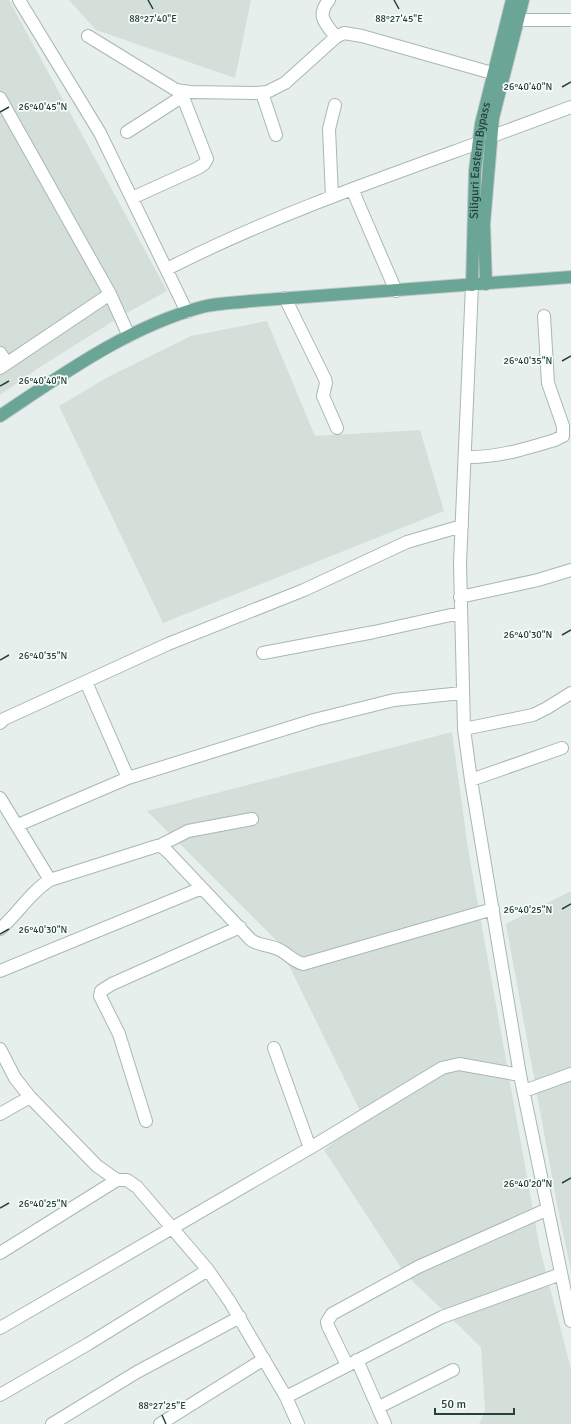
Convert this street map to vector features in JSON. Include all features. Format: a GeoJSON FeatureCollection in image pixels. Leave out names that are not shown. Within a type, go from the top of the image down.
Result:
{"type":"FeatureCollection","features":[{"type":"Feature","properties":{"kind":"main road","name":"Siliguri Eastern Bypass"},"geometry":{"type":"LineString","coordinates":[[472,285],[475,171],[478,143],[492,73],[512,0]]}},
{"type":"Feature","properties":{"kind":"main road","name":"Siliguri Eastern Bypass"},"geometry":{"type":"LineString","coordinates":[[486,284],[484,224],[490,137],[505,64],[523,0]]}},
{"type":"Feature","properties":{"kind":"main road"},"geometry":{"type":"LineString","coordinates":[[0,416],[66,372],[129,336],[170,317],[204,306],[285,298],[571,277]]}},
{"type":"Feature","properties":{"kind":"street"},"geometry":{"type":"LineString","coordinates":[[19,0],[100,133],[187,312]]}},
{"type":"Feature","properties":{"kind":"street"},"geometry":{"type":"LineString","coordinates":[[329,0],[322,8],[321,13],[323,20],[336,37]]}},
{"type":"Feature","properties":{"kind":"street"},"geometry":{"type":"LineString","coordinates":[[518,20],[571,20]]}},
{"type":"Feature","properties":{"kind":"street"},"geometry":{"type":"LineString","coordinates":[[88,36],[182,94],[262,93],[275,89],[336,37],[344,33],[492,73]]}},
{"type":"Feature","properties":{"kind":"street"},"geometry":{"type":"LineString","coordinates":[[262,93],[276,135]]}},
{"type":"Feature","properties":{"kind":"street"},"geometry":{"type":"LineString","coordinates":[[132,198],[204,164],[206,159],[182,94]]}},
{"type":"Feature","properties":{"kind":"street"},"geometry":{"type":"LineString","coordinates":[[127,132],[182,94]]}},
{"type":"Feature","properties":{"kind":"street"},"geometry":{"type":"LineString","coordinates":[[0,100],[110,294],[129,336]]}},
{"type":"Feature","properties":{"kind":"street"},"geometry":{"type":"LineString","coordinates":[[332,197],[329,129],[335,106]]}},
{"type":"Feature","properties":{"kind":"street"},"geometry":{"type":"LineString","coordinates":[[490,137],[571,108]]}},
{"type":"Feature","properties":{"kind":"street"},"geometry":{"type":"LineString","coordinates":[[167,269],[211,247],[332,197],[478,143]]}},
{"type":"Feature","properties":{"kind":"street"},"geometry":{"type":"LineString","coordinates":[[352,189],[396,291]]}},
{"type":"Feature","properties":{"kind":"street"},"geometry":{"type":"LineString","coordinates":[[472,285],[460,597],[464,729],[471,780],[520,1075],[571,1321]]}},
{"type":"Feature","properties":{"kind":"street"},"geometry":{"type":"LineString","coordinates":[[0,353],[4,366],[110,294]]}},
{"type":"Feature","properties":{"kind":"street"},"geometry":{"type":"LineString","coordinates":[[285,298],[325,379],[326,385],[323,396],[336,428]]}},
{"type":"Feature","properties":{"kind":"street"},"geometry":{"type":"LineString","coordinates":[[465,457],[484,458],[504,455],[567,435],[548,383],[544,316]]}},
{"type":"Feature","properties":{"kind":"street"},"geometry":{"type":"LineString","coordinates":[[0,722],[168,644],[304,590],[407,542],[462,526]]}},
{"type":"Feature","properties":{"kind":"street"},"geometry":{"type":"LineString","coordinates":[[460,597],[538,580],[571,570]]}},
{"type":"Feature","properties":{"kind":"street"},"geometry":{"type":"LineString","coordinates":[[262,653],[460,614]]}},
{"type":"Feature","properties":{"kind":"street"},"geometry":{"type":"LineString","coordinates":[[86,682],[128,778]]}},
{"type":"Feature","properties":{"kind":"street"},"geometry":{"type":"LineString","coordinates":[[464,729],[533,715],[547,708],[571,692]]}},
{"type":"Feature","properties":{"kind":"street"},"geometry":{"type":"LineString","coordinates":[[18,825],[128,778],[314,720],[394,700],[462,693]]}},
{"type":"Feature","properties":{"kind":"street"},"geometry":{"type":"LineString","coordinates":[[471,780],[562,748]]}},
{"type":"Feature","properties":{"kind":"street"},"geometry":{"type":"LineString","coordinates":[[0,798],[4,813],[18,825],[50,880]]}},
{"type":"Feature","properties":{"kind":"street"},"geometry":{"type":"LineString","coordinates":[[0,929],[14,917],[40,886],[50,880],[159,846],[188,831],[252,819]]}},
{"type":"Feature","properties":{"kind":"street"},"geometry":{"type":"LineString","coordinates":[[159,846],[168,852],[256,944],[278,949],[295,962],[303,964],[492,909]]}},
{"type":"Feature","properties":{"kind":"street"},"geometry":{"type":"LineString","coordinates":[[0,971],[202,888]]}},
{"type":"Feature","properties":{"kind":"street"},"geometry":{"type":"LineString","coordinates":[[146,1120],[119,1034],[100,996],[101,992],[112,984],[240,927]]}},
{"type":"Feature","properties":{"kind":"street"},"geometry":{"type":"LineString","coordinates":[[274,1048],[310,1148]]}},
{"type":"Feature","properties":{"kind":"street"},"geometry":{"type":"LineString","coordinates":[[0,1049],[15,1078],[30,1097],[97,1166],[117,1180]]}},
{"type":"Feature","properties":{"kind":"street"},"geometry":{"type":"LineString","coordinates":[[0,1328],[310,1148],[442,1068],[459,1064],[520,1075]]}},
{"type":"Feature","properties":{"kind":"street"},"geometry":{"type":"LineString","coordinates":[[524,1091],[571,1074]]}},
{"type":"Feature","properties":{"kind":"street"},"geometry":{"type":"LineString","coordinates":[[0,1114],[30,1097]]}},
{"type":"Feature","properties":{"kind":"street"},"geometry":{"type":"LineString","coordinates":[[0,1253],[117,1180],[127,1180],[137,1187],[173,1227],[208,1270],[240,1317],[286,1397],[298,1424]]}},
{"type":"Feature","properties":{"kind":"street"},"geometry":{"type":"LineString","coordinates":[[385,1424],[378,1407],[328,1326],[327,1322],[332,1314],[418,1267],[548,1209]]}},
{"type":"Feature","properties":{"kind":"street"},"geometry":{"type":"LineString","coordinates":[[0,1395],[88,1344],[208,1270]]}},
{"type":"Feature","properties":{"kind":"street"},"geometry":{"type":"LineString","coordinates":[[286,1397],[442,1317],[561,1274]]}},
{"type":"Feature","properties":{"kind":"street"},"geometry":{"type":"LineString","coordinates":[[52,1424],[137,1372],[240,1317]]}},
{"type":"Feature","properties":{"kind":"street"},"geometry":{"type":"LineString","coordinates":[[160,1424],[264,1360]]}},
{"type":"Feature","properties":{"kind":"street"},"geometry":{"type":"LineString","coordinates":[[378,1407],[453,1370]]}},
{"type":"Feature","properties":{"kind":"shaded area"},"geometry":{"type":"Polygon","coordinates":[[[0,0],[9,0],[167,291],[123,315],[40,367],[0,395],[0,0]]]}},
{"type":"Feature","properties":{"kind":"shaded area"},"geometry":{"type":"Polygon","coordinates":[[[69,0],[251,0],[235,78],[96,30],[69,0]]]}},
{"type":"Feature","properties":{"kind":"shaded area"},"geometry":{"type":"Polygon","coordinates":[[[267,321],[315,436],[420,430],[444,511],[163,623],[59,406],[108,377],[191,336],[267,321]]]}},
{"type":"Feature","properties":{"kind":"shaded area"},"geometry":{"type":"Polygon","coordinates":[[[452,732],[468,849],[540,1249],[571,1369],[571,1424],[479,1424],[485,1411],[481,1347],[405,1274],[324,1150],[364,1119],[277,941],[147,811],[452,732]]]}},
{"type":"Feature","properties":{"kind":"shaded area"},"geometry":{"type":"Polygon","coordinates":[[[571,891],[571,1271],[557,1204],[506,924],[571,891]]]}}]}
